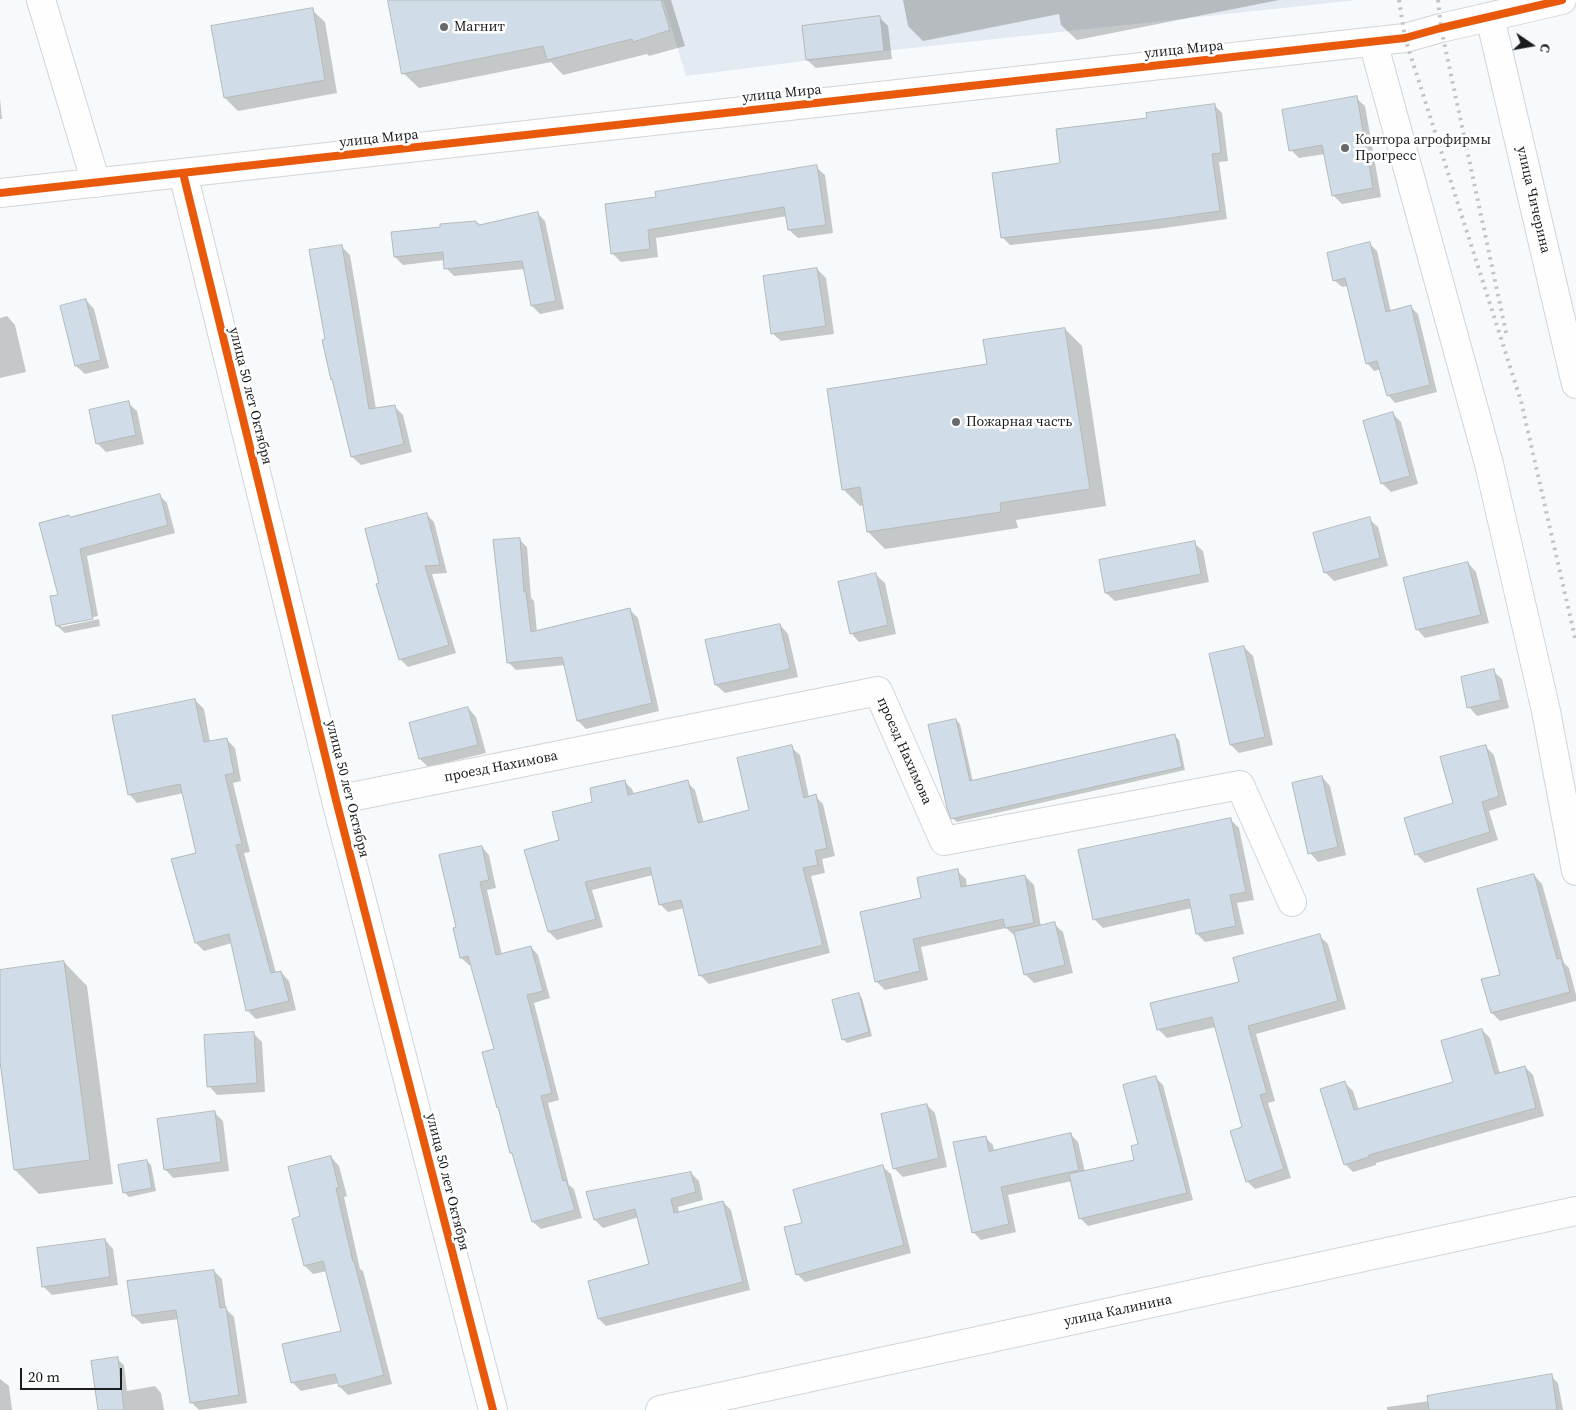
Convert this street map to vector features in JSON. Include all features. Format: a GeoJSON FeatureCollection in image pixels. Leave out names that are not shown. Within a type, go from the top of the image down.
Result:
{"type":"FeatureCollection","features":[{"type":"Feature","properties":{"kind":"street"},"geometry":{"type":"LineString","coordinates":[[41,0],[96,183]]}},
{"type":"Feature","properties":{"kind":"street","name":"улица Мира"},"geometry":{"type":"LineString","coordinates":[[0,193],[1373,42],[1405,38],[1562,0]]}},
{"type":"Feature","properties":{"kind":"street","name":"улица Чичерина"},"geometry":{"type":"LineString","coordinates":[[1490,17],[1576,384]]}},
{"type":"Feature","properties":{"kind":"street"},"geometry":{"type":"LineString","coordinates":[[1373,42],[1489,464],[1546,711],[1576,871]]}},
{"type":"Feature","properties":{"kind":"street","name":"улица 50 лет Октября"},"geometry":{"type":"LineString","coordinates":[[183,173],[336,800],[493,1410]]}},
{"type":"Feature","properties":{"kind":"street","name":"проезд Нахимова"},"geometry":{"type":"LineString","coordinates":[[336,800],[878,691],[944,841],[1240,785],[1292,902]]}},
{"type":"Feature","properties":{"kind":"street","name":"улица Калинина"},"geometry":{"type":"LineString","coordinates":[[660,1410],[1576,1211]]}},
{"type":"Feature","properties":{"kind":"shaded area"},"geometry":{"type":"Polygon","coordinates":[[[663,0],[1357,0],[884,51],[686,76],[663,0]]]}},
{"type":"Feature","properties":{"kind":"building"},"geometry":{"type":"Polygon","coordinates":[[[388,0],[661,0],[670,30],[633,42],[632,39],[547,60],[543,46],[402,74],[388,0]]]}},
{"type":"Feature","properties":{"kind":"building"},"geometry":{"type":"Polygon","coordinates":[[[313,8],[325,80],[224,98],[211,26],[313,8]]]}},
{"type":"Feature","properties":{"kind":"building"},"geometry":{"type":"Polygon","coordinates":[[[880,16],[884,51],[806,60],[802,26],[880,16]]]}},
{"type":"Feature","properties":{"kind":"building","name":"Контора агрофирмы Прогресс"},"geometry":{"type":"Polygon","coordinates":[[[1357,96],[1373,188],[1332,196],[1322,145],[1289,151],[1282,110],[1357,96]]]}},
{"type":"Feature","properties":{"kind":"building"},"geometry":{"type":"Polygon","coordinates":[[[1215,104],[1221,153],[1212,154],[1220,211],[1001,238],[992,173],[1060,163],[1056,129],[1147,118],[1146,113],[1215,104]]]}},
{"type":"Feature","properties":{"kind":"building"},"geometry":{"type":"Polygon","coordinates":[[[817,165],[826,225],[788,230],[784,207],[648,230],[650,249],[611,254],[605,204],[656,197],[655,192],[817,165]]]}},
{"type":"Feature","properties":{"kind":"building"},"geometry":{"type":"Polygon","coordinates":[[[538,212],[556,301],[531,306],[522,261],[444,269],[443,252],[394,257],[391,232],[440,227],[440,224],[476,221],[478,225],[538,212]]]}},
{"type":"Feature","properties":{"kind":"building"},"geometry":{"type":"Polygon","coordinates":[[[1370,242],[1386,312],[1411,305],[1430,385],[1387,396],[1377,361],[1366,364],[1345,278],[1333,281],[1327,253],[1370,242]]]}},
{"type":"Feature","properties":{"kind":"building"},"geometry":{"type":"Polygon","coordinates":[[[342,245],[369,409],[395,405],[404,444],[351,457],[322,340],[325,339],[309,250],[342,245]]]}},
{"type":"Feature","properties":{"kind":"building"},"geometry":{"type":"Polygon","coordinates":[[[817,268],[826,326],[771,334],[763,276],[817,268]]]}},
{"type":"Feature","properties":{"kind":"building"},"geometry":{"type":"Polygon","coordinates":[[[86,299],[101,360],[75,366],[60,306],[86,299]]]}},
{"type":"Feature","properties":{"kind":"building","name":"Пожарная часть"},"geometry":{"type":"Polygon","coordinates":[[[1065,328],[1090,489],[1000,503],[1001,512],[867,532],[860,487],[842,490],[827,389],[987,364],[983,340],[1065,328]]]}},
{"type":"Feature","properties":{"kind":"building"},"geometry":{"type":"Polygon","coordinates":[[[129,401],[136,435],[96,444],[89,410],[129,401]]]}},
{"type":"Feature","properties":{"kind":"building"},"geometry":{"type":"Polygon","coordinates":[[[1393,412],[1410,476],[1381,484],[1363,421],[1393,412]]]}},
{"type":"Feature","properties":{"kind":"building"},"geometry":{"type":"Polygon","coordinates":[[[160,494],[168,525],[80,549],[93,619],[56,626],[50,596],[58,595],[39,523],[160,494]]]}},
{"type":"Feature","properties":{"kind":"building"},"geometry":{"type":"Polygon","coordinates":[[[427,513],[440,565],[425,566],[449,645],[399,660],[376,584],[379,583],[365,529],[427,513]]]}},
{"type":"Feature","properties":{"kind":"building"},"geometry":{"type":"Polygon","coordinates":[[[1370,517],[1380,558],[1324,573],[1313,533],[1370,517]]]}},
{"type":"Feature","properties":{"kind":"building"},"geometry":{"type":"Polygon","coordinates":[[[520,538],[524,592],[526,592],[531,632],[630,608],[652,703],[577,721],[562,657],[507,663],[493,540],[520,538]]]}},
{"type":"Feature","properties":{"kind":"building"},"geometry":{"type":"Polygon","coordinates":[[[1195,541],[1201,574],[1105,593],[1099,560],[1195,541]]]}},
{"type":"Feature","properties":{"kind":"building"},"geometry":{"type":"Polygon","coordinates":[[[1468,562],[1481,615],[1416,630],[1403,578],[1468,562]]]}},
{"type":"Feature","properties":{"kind":"building"},"geometry":{"type":"Polygon","coordinates":[[[876,573],[888,625],[850,634],[838,582],[876,573]]]}},
{"type":"Feature","properties":{"kind":"building"},"geometry":{"type":"Polygon","coordinates":[[[780,624],[790,669],[715,685],[705,640],[780,624]]]}},
{"type":"Feature","properties":{"kind":"building"},"geometry":{"type":"Polygon","coordinates":[[[1244,646],[1265,737],[1230,745],[1209,654],[1244,646]]]}},
{"type":"Feature","properties":{"kind":"building"},"geometry":{"type":"Polygon","coordinates":[[[1494,669],[1501,700],[1467,708],[1461,677],[1494,669]]]}},
{"type":"Feature","properties":{"kind":"building"},"geometry":{"type":"Polygon","coordinates":[[[195,699],[204,742],[227,738],[234,773],[225,775],[242,844],[236,845],[271,973],[281,971],[289,1001],[246,1011],[229,934],[195,943],[171,859],[196,853],[180,784],[128,795],[112,716],[195,699]]]}},
{"type":"Feature","properties":{"kind":"building"},"geometry":{"type":"Polygon","coordinates":[[[468,707],[478,745],[419,759],[409,723],[468,707]]]}},
{"type":"Feature","properties":{"kind":"building"},"geometry":{"type":"Polygon","coordinates":[[[956,719],[970,781],[1175,734],[1182,767],[951,819],[928,725],[956,719]]]}},
{"type":"Feature","properties":{"kind":"building"},"geometry":{"type":"Polygon","coordinates":[[[792,745],[804,798],[816,794],[827,848],[815,851],[818,865],[803,868],[823,945],[699,976],[681,900],[659,905],[650,867],[585,882],[596,919],[548,932],[524,850],[559,840],[552,812],[592,802],[590,788],[625,780],[628,795],[688,780],[698,823],[749,810],[737,758],[792,745]]]}},
{"type":"Feature","properties":{"kind":"building"},"geometry":{"type":"Polygon","coordinates":[[[1486,745],[1499,796],[1482,802],[1490,832],[1415,855],[1404,818],[1453,803],[1440,757],[1486,745]]]}},
{"type":"Feature","properties":{"kind":"building"},"geometry":{"type":"Polygon","coordinates":[[[1322,776],[1338,847],[1308,854],[1292,783],[1322,776]]]}},
{"type":"Feature","properties":{"kind":"building"},"geometry":{"type":"Polygon","coordinates":[[[1231,818],[1246,892],[1230,895],[1236,926],[1196,934],[1189,899],[1093,920],[1078,850],[1231,818]]]}},
{"type":"Feature","properties":{"kind":"building"},"geometry":{"type":"Polygon","coordinates":[[[482,846],[489,880],[480,882],[496,955],[531,946],[543,991],[527,995],[552,1093],[541,1096],[563,1181],[566,1180],[575,1210],[532,1222],[512,1153],[510,1153],[482,1052],[494,1049],[468,956],[460,958],[453,928],[456,927],[439,855],[482,846]]]}},
{"type":"Feature","properties":{"kind":"building"},"geometry":{"type":"Polygon","coordinates":[[[958,869],[961,887],[1025,875],[1034,923],[1005,928],[1003,919],[913,939],[920,971],[875,982],[860,912],[921,898],[917,878],[958,869]]]}},
{"type":"Feature","properties":{"kind":"building"},"geometry":{"type":"Polygon","coordinates":[[[1534,874],[1557,959],[1561,958],[1570,992],[1491,1013],[1481,979],[1500,975],[1477,889],[1534,874]]]}},
{"type":"Feature","properties":{"kind":"building"},"geometry":{"type":"Polygon","coordinates":[[[1055,922],[1065,965],[1024,975],[1014,932],[1055,922]]]}},
{"type":"Feature","properties":{"kind":"building"},"geometry":{"type":"Polygon","coordinates":[[[1320,934],[1338,1001],[1248,1026],[1267,1093],[1260,1095],[1284,1169],[1246,1182],[1230,1131],[1242,1127],[1212,1017],[1157,1030],[1150,1003],[1239,982],[1233,958],[1320,934]]]}},
{"type":"Feature","properties":{"kind":"building"},"geometry":{"type":"Polygon","coordinates":[[[64,961],[90,1160],[14,1170],[0,1061],[0,970],[64,961]]]}},
{"type":"Feature","properties":{"kind":"building"},"geometry":{"type":"Polygon","coordinates":[[[859,993],[869,1032],[842,1040],[832,1000],[859,993]]]}},
{"type":"Feature","properties":{"kind":"building"},"geometry":{"type":"Polygon","coordinates":[[[1482,1029],[1495,1074],[1525,1066],[1536,1108],[1369,1155],[1369,1157],[1344,1165],[1320,1089],[1345,1081],[1354,1110],[1453,1082],[1441,1041],[1482,1029]]]}},
{"type":"Feature","properties":{"kind":"building"},"geometry":{"type":"Polygon","coordinates":[[[254,1032],[257,1083],[207,1087],[204,1035],[254,1032]]]}},
{"type":"Feature","properties":{"kind":"building"},"geometry":{"type":"Polygon","coordinates":[[[1156,1076],[1187,1193],[1079,1219],[1069,1174],[1134,1160],[1131,1146],[1138,1144],[1123,1085],[1156,1076]]]}},
{"type":"Feature","properties":{"kind":"building"},"geometry":{"type":"Polygon","coordinates":[[[927,1104],[939,1158],[893,1169],[881,1114],[927,1104]]]}},
{"type":"Feature","properties":{"kind":"building"},"geometry":{"type":"Polygon","coordinates":[[[215,1111],[221,1162],[164,1170],[157,1119],[215,1111]]]}},
{"type":"Feature","properties":{"kind":"building"},"geometry":{"type":"Polygon","coordinates":[[[1071,1133],[1079,1170],[1001,1187],[1009,1224],[972,1233],[953,1142],[986,1136],[989,1151],[1071,1133]]]}},
{"type":"Feature","properties":{"kind":"building"},"geometry":{"type":"Polygon","coordinates":[[[331,1156],[339,1188],[336,1188],[353,1262],[384,1375],[339,1387],[335,1374],[291,1383],[282,1344],[341,1331],[323,1261],[304,1266],[292,1219],[300,1216],[288,1167],[331,1156]]]}},
{"type":"Feature","properties":{"kind":"building"},"geometry":{"type":"Polygon","coordinates":[[[147,1160],[152,1188],[123,1193],[118,1165],[147,1160]]]}},
{"type":"Feature","properties":{"kind":"building"},"geometry":{"type":"Polygon","coordinates":[[[883,1165],[904,1245],[796,1275],[784,1227],[802,1223],[793,1190],[883,1165]]]}},
{"type":"Feature","properties":{"kind":"building"},"geometry":{"type":"Polygon","coordinates":[[[691,1172],[696,1192],[671,1199],[674,1213],[723,1201],[743,1282],[598,1319],[588,1281],[649,1264],[635,1209],[594,1220],[586,1192],[691,1172]]]}},
{"type":"Feature","properties":{"kind":"building"},"geometry":{"type":"Polygon","coordinates":[[[105,1239],[110,1277],[42,1287],[37,1248],[105,1239]]]}},
{"type":"Feature","properties":{"kind":"building"},"geometry":{"type":"Polygon","coordinates":[[[214,1270],[220,1308],[226,1307],[239,1395],[190,1403],[176,1310],[132,1316],[127,1281],[214,1270]]]}},
{"type":"Feature","properties":{"kind":"building"},"geometry":{"type":"Polygon","coordinates":[[[118,1357],[124,1410],[98,1410],[91,1361],[118,1357]]]}},
{"type":"Feature","properties":{"kind":"building"},"geometry":{"type":"Polygon","coordinates":[[[1552,1374],[1557,1410],[1429,1410],[1427,1396],[1552,1374]]]}},
{"type":"Feature","properties":{"kind":"railway"},"geometry":{"type":"LineString","coordinates":[[1399,0],[1405,38],[1521,401],[1576,642]]}},
{"type":"Feature","properties":{"kind":"railway"},"geometry":{"type":"LineString","coordinates":[[1438,0],[1441,28],[1507,337]]}},
{"type":"Feature","properties":{"kind":"cycle path"},"geometry":{"type":"LineString","coordinates":[[0,193],[1405,38],[1562,0]]}},
{"type":"Feature","properties":{"kind":"cycle path"},"geometry":{"type":"LineString","coordinates":[[183,173],[336,800],[493,1410]]}},
{"type":"Feature","properties":{"kind":"place","name":"Магнит"},"geometry":{"type":"Point","coordinates":[444,27]}},
{"type":"Feature","properties":{"kind":"place","name":"Контора агрофирмы Прогресс"},"geometry":{"type":"Point","coordinates":[1345,148]}},
{"type":"Feature","properties":{"kind":"place","name":"Пожарная часть"},"geometry":{"type":"Point","coordinates":[956,422]}}]}
